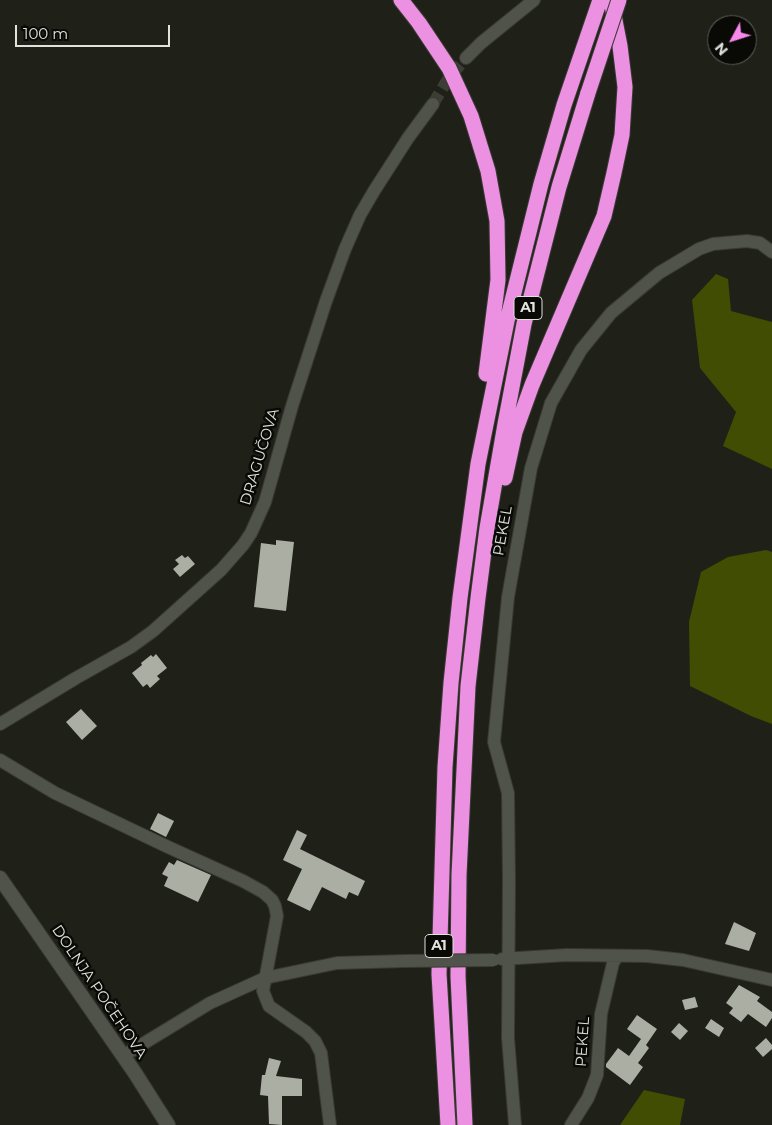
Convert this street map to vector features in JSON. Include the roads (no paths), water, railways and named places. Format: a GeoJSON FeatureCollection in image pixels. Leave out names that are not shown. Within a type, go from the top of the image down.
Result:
{"type":"FeatureCollection","features":[{"type":"Feature","properties":{"kind":"highway"},"geometry":{"type":"LineString","coordinates":[[401,0],[449,68],[471,116],[488,171],[498,221],[498,280],[494,321],[473,444],[478,464]]}},
{"type":"Feature","properties":{"kind":"highway","name":"A1"},"geometry":{"type":"LineString","coordinates":[[448,1125],[439,974],[445,767],[460,598],[478,464],[495,377],[541,184],[564,105],[600,0]]}},
{"type":"Feature","properties":{"kind":"highway"},"geometry":{"type":"LineString","coordinates":[[487,528],[499,508],[515,432],[532,385],[604,216],[622,134],[625,87],[620,46],[611,0]]}},
{"type":"Feature","properties":{"kind":"highway","name":"A1"},"geometry":{"type":"LineString","coordinates":[[465,1125],[458,976],[459,875],[468,686],[487,528],[524,324],[559,186],[619,0]]}},
{"type":"Feature","properties":{"kind":"main road","name":"DOLNJA POČEHOVA"},"geometry":{"type":"LineString","coordinates":[[0,878],[123,1056],[168,1125]]}},
{"type":"Feature","properties":{"kind":"street"},"geometry":{"type":"LineString","coordinates":[[466,58],[481,43],[534,0]]}},
{"type":"Feature","properties":{"kind":"street","name":"DRAGUČOVA"},"geometry":{"type":"LineString","coordinates":[[0,724],[131,647],[153,631],[221,570],[247,539],[265,502],[292,406],[345,249],[360,215],[374,191],[408,138],[433,104]]}},
{"type":"Feature","properties":{"kind":"street","name":"PEKEL"},"geometry":{"type":"LineString","coordinates":[[516,1125],[508,1038],[508,793],[494,742],[508,597],[531,468],[552,403],[581,350],[611,313],[659,273],[699,249],[713,244],[747,241],[760,244],[772,252]]}},
{"type":"Feature","properties":{"kind":"street"},"geometry":{"type":"LineString","coordinates":[[0,760],[56,793],[263,892],[272,900],[276,906],[277,916],[263,991],[269,1006],[306,1032],[315,1041],[321,1053],[330,1125]]}},
{"type":"Feature","properties":{"kind":"street"},"geometry":{"type":"LineString","coordinates":[[123,1056],[210,1003],[265,978],[337,963],[494,960],[567,955],[647,956],[683,960],[772,980]]}},
{"type":"Feature","properties":{"kind":"street","name":"PEKEL"},"geometry":{"type":"LineString","coordinates":[[571,1125],[588,1098],[597,1075],[601,1014],[613,963],[617,956]]}},
{"type":"Feature","properties":{"kind":"tunnel"},"geometry":{"type":"LineString","coordinates":[[433,104],[448,79],[466,58]]}}]}
